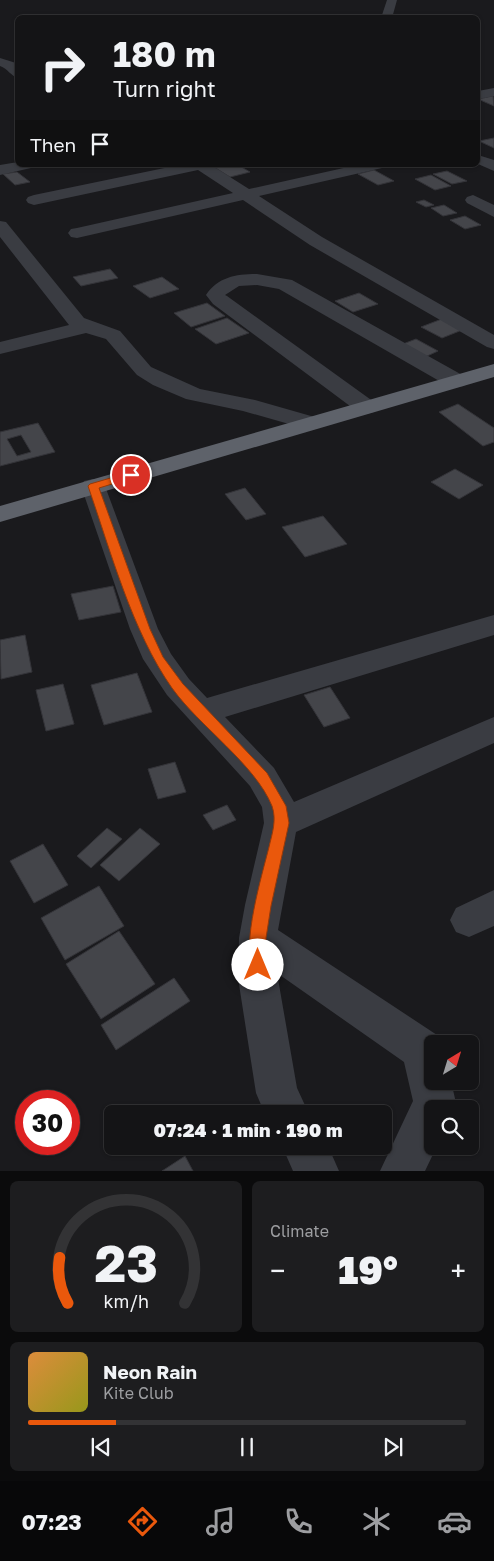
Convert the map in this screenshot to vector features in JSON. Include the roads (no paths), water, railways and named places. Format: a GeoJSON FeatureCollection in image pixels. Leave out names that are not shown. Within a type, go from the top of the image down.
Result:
{"type":"FeatureCollection","features":[{"type":"Feature","properties":{"kind":"highway"},"geometry":{"type":"LineString","coordinates":[[0,514],[494,370]]}},
{"type":"Feature","properties":{"kind":"street"},"geometry":{"type":"LineString","coordinates":[[387,15],[392,0]]}},
{"type":"Feature","properties":{"kind":"street"},"geometry":{"type":"LineString","coordinates":[[480,95],[494,92]]}},
{"type":"Feature","properties":{"kind":"street"},"geometry":{"type":"LineString","coordinates":[[0,170],[16,167]]}},
{"type":"Feature","properties":{"kind":"street"},"geometry":{"type":"LineString","coordinates":[[34,200],[191,167]]}},
{"type":"Feature","properties":{"kind":"street"},"geometry":{"type":"LineString","coordinates":[[204,167],[316,241],[494,343]]}},
{"type":"Feature","properties":{"kind":"street"},"geometry":{"type":"LineString","coordinates":[[77,233],[368,167]]}},
{"type":"Feature","properties":{"kind":"street"},"geometry":{"type":"LineString","coordinates":[[473,200],[494,212]]}},
{"type":"Feature","properties":{"kind":"street"},"geometry":{"type":"LineString","coordinates":[[0,226],[77,322],[112,335],[144,371],[194,394],[247,405],[310,423]]}},
{"type":"Feature","properties":{"kind":"street"},"geometry":{"type":"LineString","coordinates":[[366,407],[220,300],[215,295],[217,291],[234,282],[252,280],[285,284],[456,381]]}},
{"type":"Feature","properties":{"kind":"street"},"geometry":{"type":"LineString","coordinates":[[0,348],[87,327]]}},
{"type":"Feature","properties":{"kind":"street"},"geometry":{"type":"LineString","coordinates":[[93,486],[144,629],[158,659],[178,688],[262,777],[279,806],[281,823],[258,938],[258,978],[277,1093],[283,1105]]}},
{"type":"Feature","properties":{"kind":"street"},"geometry":{"type":"LineString","coordinates":[[201,712],[494,625]]}},
{"type":"Feature","properties":{"kind":"street"},"geometry":{"type":"LineString","coordinates":[[281,823],[494,729]]}},
{"type":"Feature","properties":{"kind":"street"},"geometry":{"type":"LineString","coordinates":[[258,938],[422,1050],[435,1100]]}},
{"type":"Feature","properties":{"kind":"street"},"geometry":{"type":"LineString","coordinates":[[402,1171],[424,1127]]}},
{"type":"Feature","properties":{"kind":"street"},"geometry":{"type":"LineString","coordinates":[[309,1155],[317,1171]]}}]}
